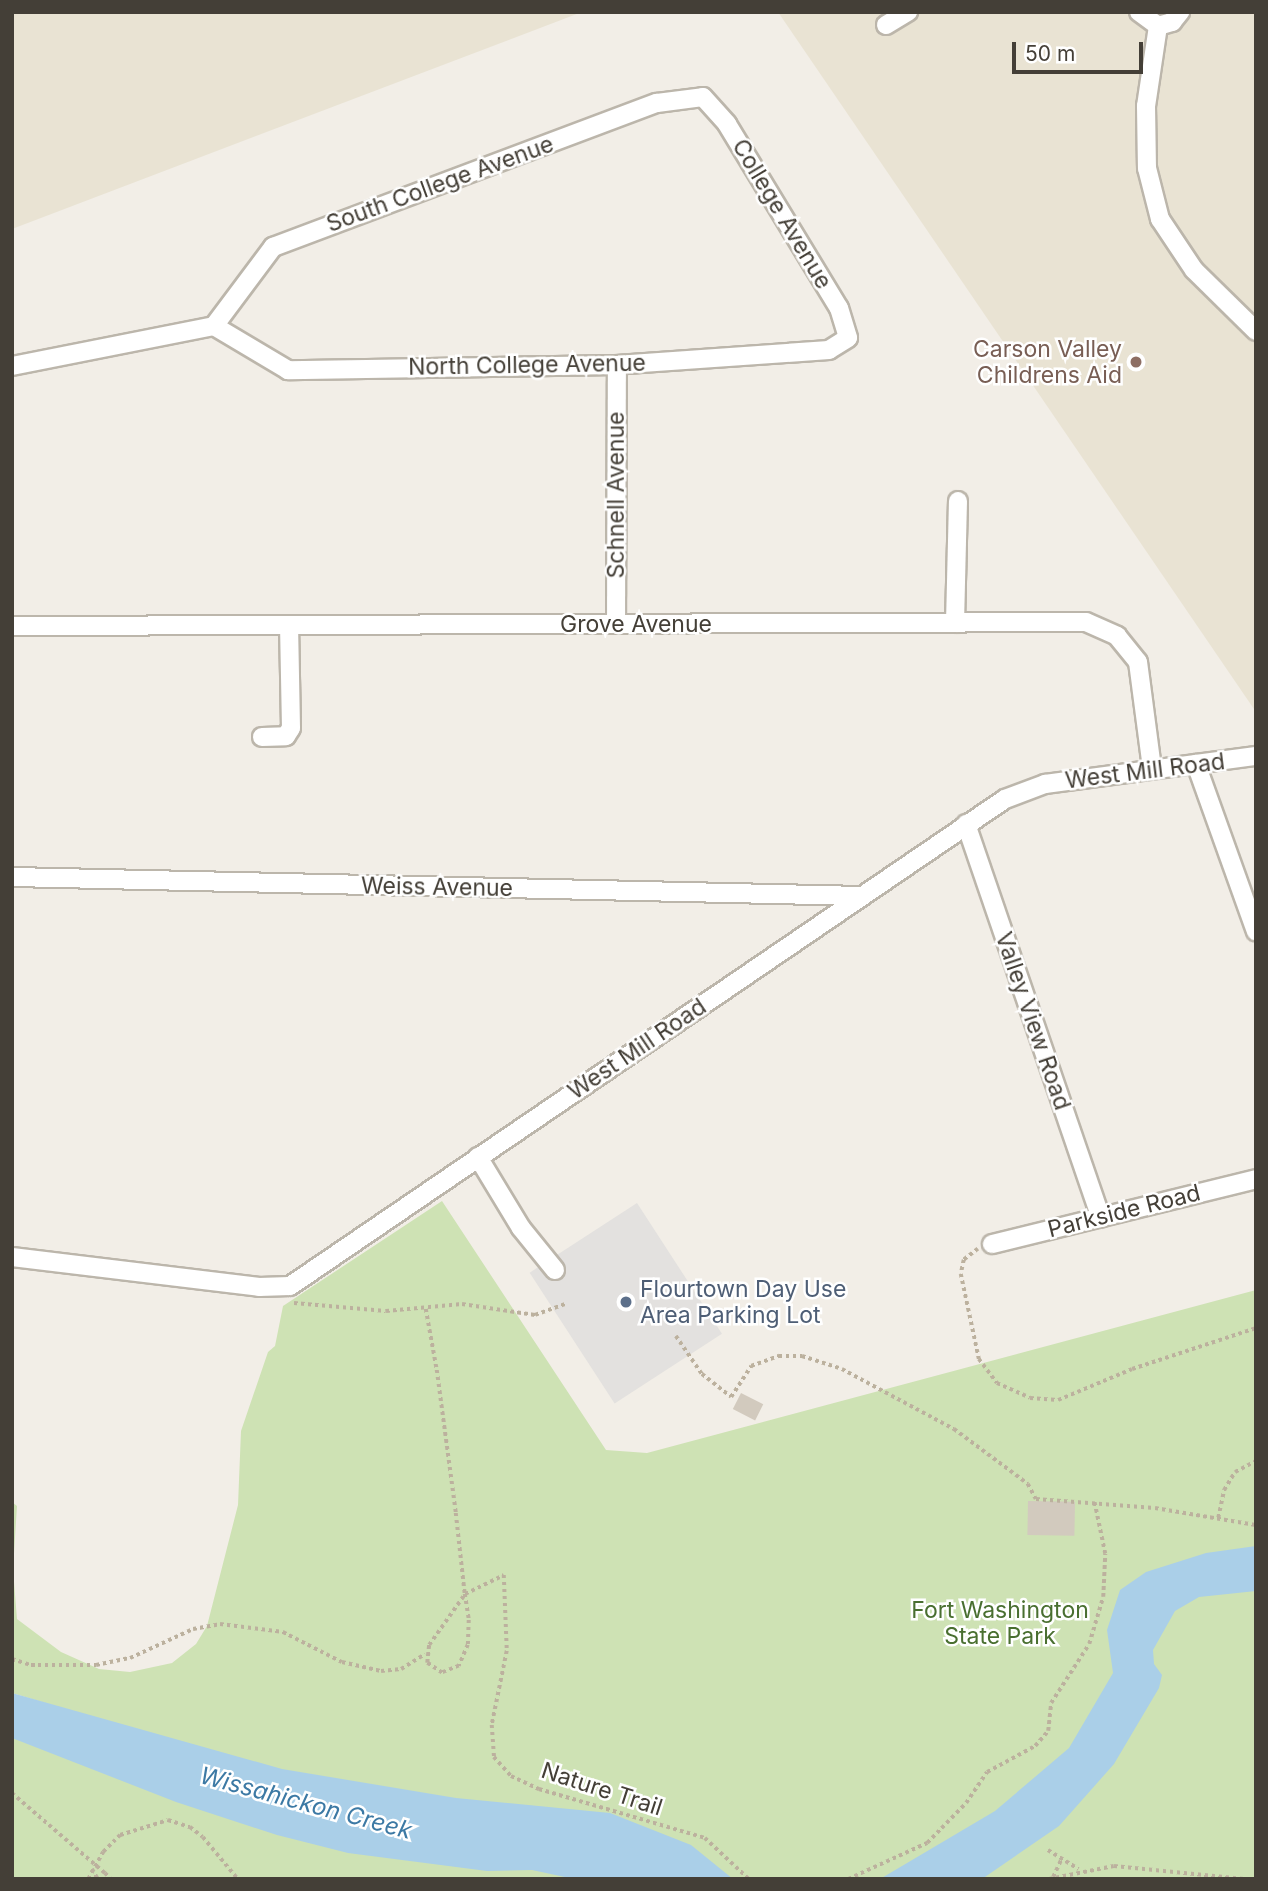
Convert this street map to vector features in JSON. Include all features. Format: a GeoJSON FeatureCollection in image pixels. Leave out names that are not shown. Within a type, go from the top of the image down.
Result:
{"type":"FeatureCollection","features":[{"type":"Feature","properties":{"kind":"street"},"geometry":{"type":"LineString","coordinates":[[886,25],[908,12]]}},
{"type":"Feature","properties":{"kind":"street"},"geometry":{"type":"LineString","coordinates":[[1139,12],[1158,26]]}},
{"type":"Feature","properties":{"kind":"street"},"geometry":{"type":"LineString","coordinates":[[1158,26],[1172,22],[1180,12]]}},
{"type":"Feature","properties":{"kind":"street"},"geometry":{"type":"LineString","coordinates":[[1158,26],[1146,106],[1147,168],[1160,219],[1194,270],[1256,331]]}},
{"type":"Feature","properties":{"kind":"street","name":"South College Avenue"},"geometry":{"type":"LineString","coordinates":[[214,326],[273,247],[657,103],[702,97]]}},
{"type":"Feature","properties":{"kind":"street","name":"College Avenue"},"geometry":{"type":"LineString","coordinates":[[702,97],[727,124],[839,308],[848,338]]}},
{"type":"Feature","properties":{"kind":"street"},"geometry":{"type":"LineString","coordinates":[[12,366],[214,326]]}},
{"type":"Feature","properties":{"kind":"street","name":"North College Avenue"},"geometry":{"type":"LineString","coordinates":[[214,326],[288,370],[617,365],[829,350],[848,338]]}},
{"type":"Feature","properties":{"kind":"street","name":"Schnell Avenue"},"geometry":{"type":"LineString","coordinates":[[616,624],[617,365]]}},
{"type":"Feature","properties":{"kind":"street"},"geometry":{"type":"LineString","coordinates":[[955,623],[957,501]]}},
{"type":"Feature","properties":{"kind":"street","name":"Grove Avenue"},"geometry":{"type":"LineString","coordinates":[[12,626],[1086,622],[1117,636],[1138,662],[1152,768]]}},
{"type":"Feature","properties":{"kind":"street"},"geometry":{"type":"LineString","coordinates":[[262,737],[286,736],[290,728],[289,625]]}},
{"type":"Feature","properties":{"kind":"street","name":"West Mill Road"},"geometry":{"type":"LineString","coordinates":[[12,1258],[259,1287],[290,1286],[966,824],[1035,787],[1152,768],[1256,756]]}},
{"type":"Feature","properties":{"kind":"street"},"geometry":{"type":"LineString","coordinates":[[1196,764],[1256,932]]}},
{"type":"Feature","properties":{"kind":"street","name":"Valley View Road"},"geometry":{"type":"LineString","coordinates":[[966,824],[1101,1218]]}},
{"type":"Feature","properties":{"kind":"street","name":"Weiss Avenue"},"geometry":{"type":"LineString","coordinates":[[12,877],[862,896]]}},
{"type":"Feature","properties":{"kind":"street"},"geometry":{"type":"LineString","coordinates":[[478,1157],[521,1228],[555,1270]]}},
{"type":"Feature","properties":{"kind":"street","name":"Parkside Road"},"geometry":{"type":"LineString","coordinates":[[992,1244],[1256,1179]]}},
{"type":"Feature","properties":{"kind":"path"},"geometry":{"type":"LineString","coordinates":[[992,1244],[972,1251],[964,1260],[961,1274],[967,1315],[979,1359],[997,1383],[1030,1398],[1058,1400],[1132,1369],[1256,1328]]}},
{"type":"Feature","properties":{"kind":"path"},"geometry":{"type":"LineString","coordinates":[[285,1303],[386,1311],[462,1304],[536,1315],[566,1304]]}},
{"type":"Feature","properties":{"kind":"path"},"geometry":{"type":"LineString","coordinates":[[426,1309],[465,1594],[468,1645],[459,1666],[442,1673],[428,1663],[426,1653]]}},
{"type":"Feature","properties":{"kind":"path"},"geometry":{"type":"LineString","coordinates":[[676,1336],[702,1374],[736,1401]]}},
{"type":"Feature","properties":{"kind":"path"},"geometry":{"type":"LineString","coordinates":[[730,1397],[745,1372],[762,1361],[791,1355],[820,1361],[892,1394],[954,1429],[1028,1483],[1036,1499],[1094,1501],[1256,1525]]}},
{"type":"Feature","properties":{"kind":"path"},"geometry":{"type":"LineString","coordinates":[[1218,1518],[1224,1490],[1235,1472],[1256,1461]]}},
{"type":"Feature","properties":{"kind":"path"},"geometry":{"type":"LineString","coordinates":[[848,1879],[927,1843],[966,1802],[987,1772],[1035,1746],[1048,1731],[1051,1703],[1089,1644],[1103,1597],[1105,1554],[1094,1501]]}},
{"type":"Feature","properties":{"kind":"path","name":"Nature Trail"},"geometry":{"type":"LineString","coordinates":[[465,1594],[504,1575],[507,1651],[492,1724],[494,1757],[511,1776],[539,1789],[705,1838],[749,1879]]}},
{"type":"Feature","properties":{"kind":"path"},"geometry":{"type":"LineString","coordinates":[[12,1659],[44,1666],[96,1665],[130,1658],[193,1629],[220,1624],[283,1632],[342,1662],[381,1671],[401,1669],[426,1653],[465,1594]]}},
{"type":"Feature","properties":{"kind":"path"},"geometry":{"type":"LineString","coordinates":[[12,1793],[111,1879]]}},
{"type":"Feature","properties":{"kind":"path"},"geometry":{"type":"LineString","coordinates":[[88,1879],[92,1869],[120,1835],[168,1820],[190,1827],[203,1837],[238,1879]]}},
{"type":"Feature","properties":{"kind":"path"},"geometry":{"type":"LineString","coordinates":[[1048,1850],[1080,1870]]}},
{"type":"Feature","properties":{"kind":"path"},"geometry":{"type":"LineString","coordinates":[[1051,1878],[1061,1860]]}},
{"type":"Feature","properties":{"kind":"path"},"geometry":{"type":"LineString","coordinates":[[1051,1878],[1080,1870],[1138,1867],[1244,1879]]}},
{"type":"Feature","properties":{"kind":"path"},"geometry":{"type":"LineString","coordinates":[[92,1869],[98,1879]]}},
{"type":"Feature","properties":{"kind":"shaded area"},"geometry":{"type":"Polygon","coordinates":[[[12,12],[582,12],[12,229],[12,12]]]}},
{"type":"Feature","properties":{"kind":"shaded area","name":"Carson Valley Childrens Aid"},"geometry":{"type":"Polygon","coordinates":[[[778,12],[1256,12],[1256,712],[778,12]]]}},
{"type":"Feature","properties":{"kind":"shaded area","name":"Flourtown Day Use Area Parking Lot"},"geometry":{"type":"Polygon","coordinates":[[[637,1203],[722,1334],[615,1404],[530,1273],[637,1203]]]}},
{"type":"Feature","properties":{"kind":"green space","name":"Fort Washington State Park"},"geometry":{"type":"Polygon","coordinates":[[[442,1201],[606,1450],[647,1453],[1256,1290],[1256,1879],[12,1879],[12,1722],[191,1747],[12,1693],[12,1502],[17,1506],[13,1569],[17,1619],[61,1652],[99,1669],[130,1672],[172,1663],[196,1644],[207,1626],[238,1505],[241,1431],[268,1352],[275,1346],[283,1306],[442,1201]]]}},
{"type":"Feature","properties":{"kind":"water"},"geometry":{"type":"Polygon","coordinates":[[[1256,1546],[1256,1591],[1199,1597],[1175,1611],[1153,1650],[1154,1664],[1162,1675],[1159,1688],[1114,1764],[1059,1826],[982,1879],[880,1879],[995,1811],[1069,1748],[1113,1673],[1107,1630],[1120,1590],[1146,1572],[1206,1553],[1256,1546]]]}},
{"type":"Feature","properties":{"kind":"water","name":"Wissahickon Creek"},"geometry":{"type":"Polygon","coordinates":[[[12,1693],[282,1769],[456,1798],[610,1813],[691,1845],[733,1879],[574,1879],[532,1870],[487,1871],[348,1853],[277,1835],[176,1802],[12,1738],[12,1693]]]}},
{"type":"Feature","properties":{"kind":"building"},"geometry":{"type":"Polygon","coordinates":[[[741,1393],[763,1404],[755,1420],[733,1409],[741,1393]]]}},
{"type":"Feature","properties":{"kind":"building"},"geometry":{"type":"Polygon","coordinates":[[[1028,1501],[1075,1502],[1074,1536],[1027,1535],[1028,1501]]]}},
{"type":"Feature","properties":{"kind":"place","name":"Carson Valley Childrens Aid"},"geometry":{"type":"Point","coordinates":[1136,362]}},
{"type":"Feature","properties":{"kind":"place","name":"Flourtown Day Use Area Parking Lot"},"geometry":{"type":"Point","coordinates":[626,1302]}}]}
